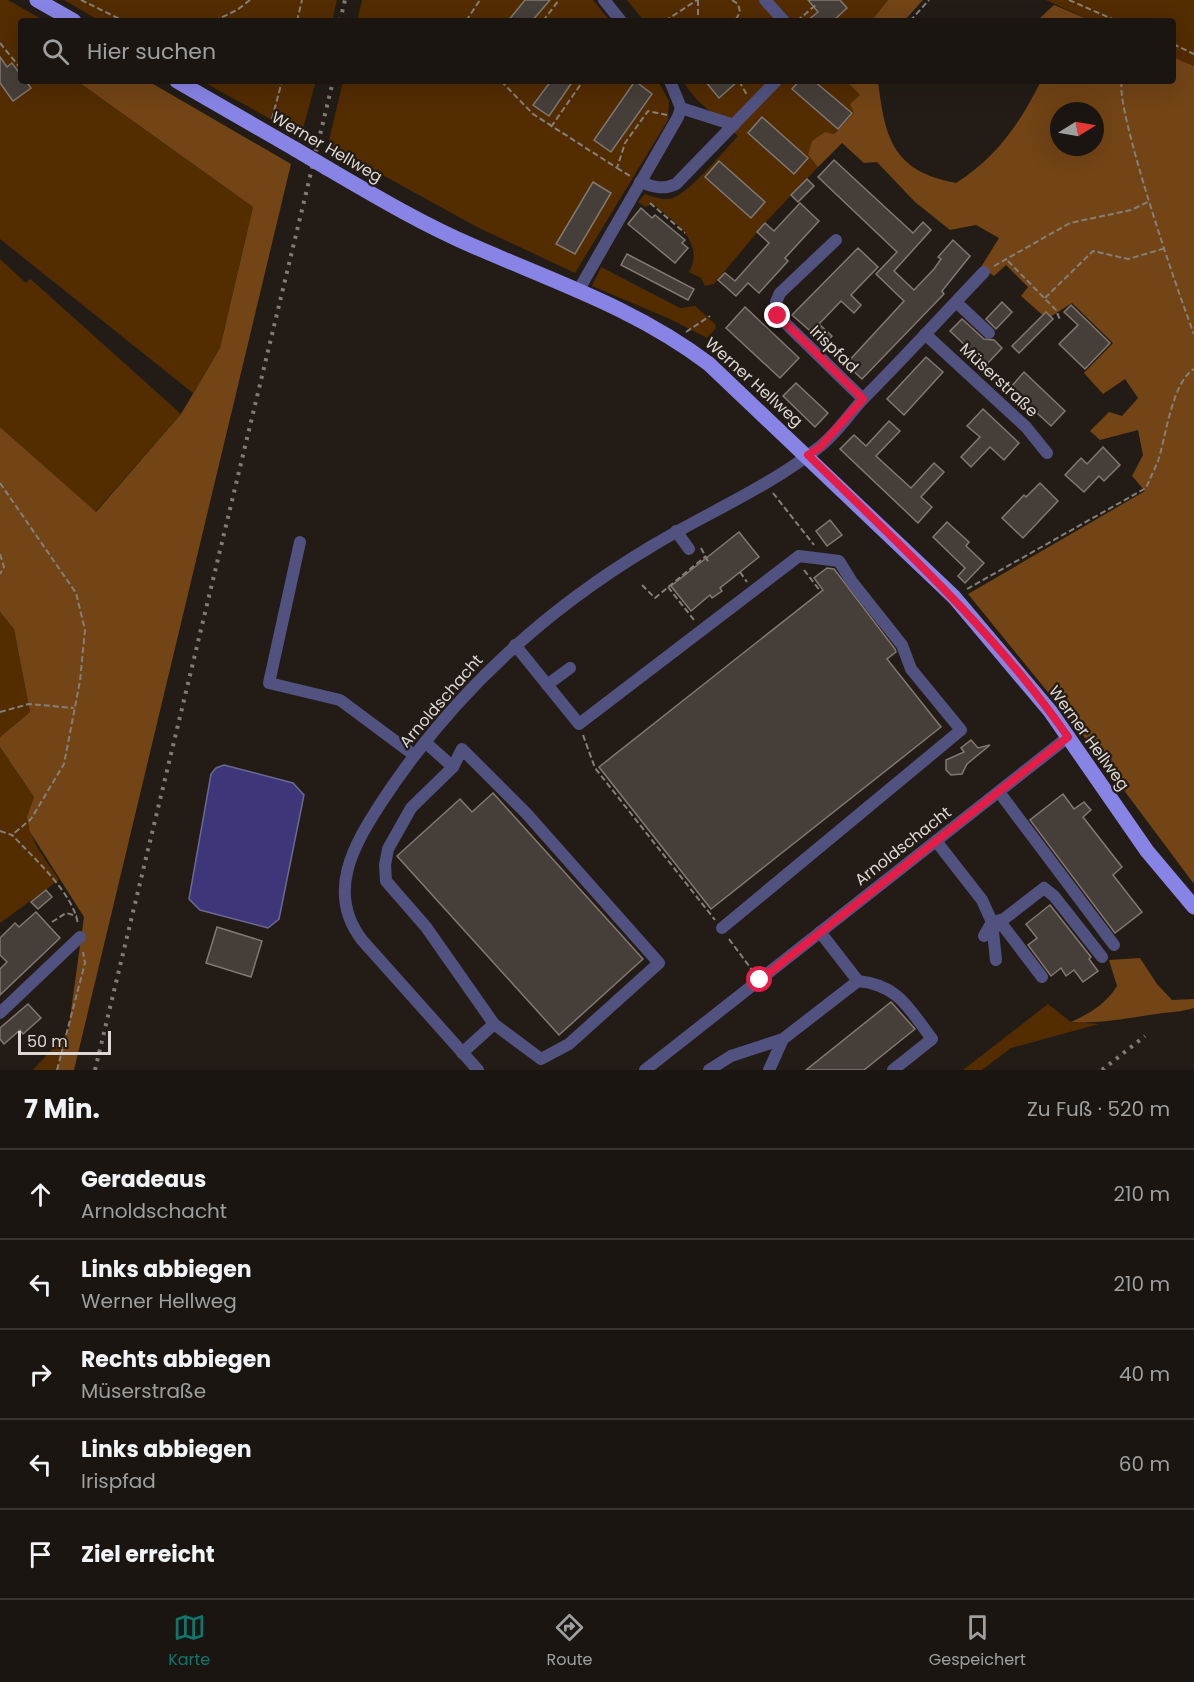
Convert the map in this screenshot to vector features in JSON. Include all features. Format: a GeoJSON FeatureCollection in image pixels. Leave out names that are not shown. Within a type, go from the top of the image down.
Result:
{"type":"FeatureCollection","features":[{"type":"Feature","properties":{"kind":"main road"},"geometry":{"type":"LineString","coordinates":[[37,0],[69,18]]}},
{"type":"Feature","properties":{"kind":"main road","name":"Werner Hellweg"},"geometry":{"type":"LineString","coordinates":[[182,84],[404,213],[619,308],[677,339],[709,364],[808,455],[954,597],[1032,689],[1147,851],[1194,907]]}},
{"type":"Feature","properties":{"kind":"street"},"geometry":{"type":"LineString","coordinates":[[604,0],[619,18]]}},
{"type":"Feature","properties":{"kind":"street"},"geometry":{"type":"LineString","coordinates":[[765,0],[781,18]]}},
{"type":"Feature","properties":{"kind":"street"},"geometry":{"type":"LineString","coordinates":[[578,291],[679,112],[671,84]]}},
{"type":"Feature","properties":{"kind":"street"},"geometry":{"type":"LineString","coordinates":[[640,182],[668,188],[676,184],[773,84]]}},
{"type":"Feature","properties":{"kind":"street"},"geometry":{"type":"LineString","coordinates":[[679,112],[734,125]]}},
{"type":"Feature","properties":{"kind":"street","name":"Irispfad"},"geometry":{"type":"LineString","coordinates":[[836,240],[780,292],[776,302],[778,316],[863,399]]}},
{"type":"Feature","properties":{"kind":"street"},"geometry":{"type":"LineString","coordinates":[[808,455],[820,447],[984,272]]}},
{"type":"Feature","properties":{"kind":"street"},"geometry":{"type":"LineString","coordinates":[[956,302],[988,333]]}},
{"type":"Feature","properties":{"kind":"street","name":"Müserstraße"},"geometry":{"type":"LineString","coordinates":[[925,334],[1026,427],[1047,453]]}},
{"type":"Feature","properties":{"kind":"street","name":"Arnoldschacht"},"geometry":{"type":"LineString","coordinates":[[478,1070],[362,940],[346,915],[345,882],[355,849],[375,813],[414,755],[471,689],[515,645],[580,592],[676,531],[766,483],[808,455]]}},
{"type":"Feature","properties":{"kind":"street"},"geometry":{"type":"LineString","coordinates":[[676,531],[689,549]]}},
{"type":"Feature","properties":{"kind":"street"},"geometry":{"type":"LineString","coordinates":[[300,542],[268,683],[340,699],[414,755]]}},
{"type":"Feature","properties":{"kind":"street"},"geometry":{"type":"LineString","coordinates":[[515,645],[579,724],[800,556],[839,561],[852,582],[902,645],[911,669],[961,730],[722,928]]}},
{"type":"Feature","properties":{"kind":"street"},"geometry":{"type":"LineString","coordinates":[[547,685],[570,668]]}},
{"type":"Feature","properties":{"kind":"street","name":"Arnoldschacht"},"geometry":{"type":"LineString","coordinates":[[645,1070],[1068,737]]}},
{"type":"Feature","properties":{"kind":"street"},"geometry":{"type":"LineString","coordinates":[[425,742],[453,767]]}},
{"type":"Feature","properties":{"kind":"street"},"geometry":{"type":"LineString","coordinates":[[462,749],[495,779],[659,963],[569,1044],[541,1059],[494,1024],[426,927],[386,881],[385,865],[388,849],[411,808],[453,767],[462,749]]}},
{"type":"Feature","properties":{"kind":"street"},"geometry":{"type":"LineString","coordinates":[[999,792],[1114,945]]}},
{"type":"Feature","properties":{"kind":"street"},"geometry":{"type":"LineString","coordinates":[[936,841],[982,900],[992,922],[996,960]]}},
{"type":"Feature","properties":{"kind":"street"},"geometry":{"type":"LineString","coordinates":[[984,936],[992,922],[1004,919],[1044,888],[1054,896],[1102,957]]}},
{"type":"Feature","properties":{"kind":"street"},"geometry":{"type":"LineString","coordinates":[[992,922],[1004,927],[1042,976]]}},
{"type":"Feature","properties":{"kind":"street"},"geometry":{"type":"LineString","coordinates":[[820,932],[858,981]]}},
{"type":"Feature","properties":{"kind":"street"},"geometry":{"type":"LineString","coordinates":[[0,1013],[80,937]]}},
{"type":"Feature","properties":{"kind":"street"},"geometry":{"type":"LineString","coordinates":[[709,1070],[731,1056],[783,1039],[858,981],[871,982],[897,994],[932,1039],[892,1070]]}},
{"type":"Feature","properties":{"kind":"street"},"geometry":{"type":"LineString","coordinates":[[462,1053],[494,1024]]}},
{"type":"Feature","properties":{"kind":"street"},"geometry":{"type":"LineString","coordinates":[[769,1070],[783,1039]]}},
{"type":"Feature","properties":{"kind":"path"},"geometry":{"type":"LineString","coordinates":[[81,0],[118,18]]}},
{"type":"Feature","properties":{"kind":"path"},"geometry":{"type":"LineString","coordinates":[[219,18],[250,0]]}},
{"type":"Feature","properties":{"kind":"path"},"geometry":{"type":"LineString","coordinates":[[298,18],[302,0]]}},
{"type":"Feature","properties":{"kind":"path"},"geometry":{"type":"LineString","coordinates":[[468,18],[480,0]]}},
{"type":"Feature","properties":{"kind":"path"},"geometry":{"type":"LineString","coordinates":[[545,18],[559,0]]}},
{"type":"Feature","properties":{"kind":"path"},"geometry":{"type":"LineString","coordinates":[[670,18],[697,0],[699,18]]}},
{"type":"Feature","properties":{"kind":"path"},"geometry":{"type":"LineString","coordinates":[[732,0],[738,4],[740,12],[737,18]]}},
{"type":"Feature","properties":{"kind":"path"},"geometry":{"type":"LineString","coordinates":[[913,18],[929,0]]}},
{"type":"Feature","properties":{"kind":"path"},"geometry":{"type":"LineString","coordinates":[[1069,0],[1110,18]]}},
{"type":"Feature","properties":{"kind":"path"},"geometry":{"type":"LineString","coordinates":[[801,18],[817,4]]}},
{"type":"Feature","properties":{"kind":"path"},"geometry":{"type":"LineString","coordinates":[[0,43],[18,65]]}},
{"type":"Feature","properties":{"kind":"path"},"geometry":{"type":"LineString","coordinates":[[1176,46],[1194,54]]}},
{"type":"Feature","properties":{"kind":"path"},"geometry":{"type":"LineString","coordinates":[[267,133],[281,84]]}},
{"type":"Feature","properties":{"kind":"path"},"geometry":{"type":"LineString","coordinates":[[504,84],[518,101],[551,127],[640,182]]}},
{"type":"Feature","properties":{"kind":"path"},"geometry":{"type":"LineString","coordinates":[[551,127],[581,84]]}},
{"type":"Feature","properties":{"kind":"path"},"geometry":{"type":"LineString","coordinates":[[1121,84],[1119,93],[1150,201],[1194,334]]}},
{"type":"Feature","properties":{"kind":"path"},"geometry":{"type":"LineString","coordinates":[[617,168],[625,143],[648,111],[679,112]]}},
{"type":"Feature","properties":{"kind":"path"},"geometry":{"type":"LineString","coordinates":[[984,272],[1070,223],[1131,210],[1150,201]]}},
{"type":"Feature","properties":{"kind":"path"},"geometry":{"type":"LineString","coordinates":[[650,203],[686,233]]}},
{"type":"Feature","properties":{"kind":"path"},"geometry":{"type":"LineString","coordinates":[[1045,298],[1093,251],[1128,259],[1166,248]]}},
{"type":"Feature","properties":{"kind":"path"},"geometry":{"type":"LineString","coordinates":[[1008,261],[1056,310],[1060,320]]}},
{"type":"Feature","properties":{"kind":"path"},"geometry":{"type":"LineString","coordinates":[[677,339],[710,316]]}},
{"type":"Feature","properties":{"kind":"path"},"geometry":{"type":"LineString","coordinates":[[954,597],[1146,488],[1158,461],[1171,412],[1186,374],[1194,369]]}},
{"type":"Feature","properties":{"kind":"path"},"geometry":{"type":"LineString","coordinates":[[0,483],[76,593],[86,630],[64,764],[31,819],[12,835]]}},
{"type":"Feature","properties":{"kind":"path"},"geometry":{"type":"LineString","coordinates":[[766,483],[814,546]]}},
{"type":"Feature","properties":{"kind":"path"},"geometry":{"type":"LineString","coordinates":[[0,554],[4,567],[0,574]]}},
{"type":"Feature","properties":{"kind":"path"},"geometry":{"type":"LineString","coordinates":[[642,585],[655,598],[706,556]]}},
{"type":"Feature","properties":{"kind":"path"},"geometry":{"type":"LineString","coordinates":[[795,558],[821,592]]}},
{"type":"Feature","properties":{"kind":"path"},"geometry":{"type":"LineString","coordinates":[[668,587],[701,629]]}},
{"type":"Feature","properties":{"kind":"path"},"geometry":{"type":"LineString","coordinates":[[675,604],[679,600]]}},
{"type":"Feature","properties":{"kind":"path"},"geometry":{"type":"LineString","coordinates":[[0,712],[28,704],[74,708]]}},
{"type":"Feature","properties":{"kind":"path"},"geometry":{"type":"LineString","coordinates":[[579,724],[595,768],[752,969]]}},
{"type":"Feature","properties":{"kind":"path"},"geometry":{"type":"LineString","coordinates":[[0,831],[12,835],[68,898],[77,916],[85,963],[57,1070]]}},
{"type":"Feature","properties":{"kind":"path"},"geometry":{"type":"LineString","coordinates":[[52,922],[66,913],[77,916]]}},
{"type":"Feature","properties":{"kind":"shaded area"},"geometry":{"type":"Polygon","coordinates":[[[0,0],[8,0],[40,18],[18,18],[18,84],[81,84],[253,207],[220,348],[193,393],[0,239],[0,0]]]}},
{"type":"Feature","properties":{"kind":"shaded area"},"geometry":{"type":"Polygon","coordinates":[[[64,0],[337,0],[333,18],[95,18],[64,0]]]}},
{"type":"Feature","properties":{"kind":"shaded area"},"geometry":{"type":"Polygon","coordinates":[[[362,0],[593,0],[608,18],[358,18],[362,0]]]}},
{"type":"Feature","properties":{"kind":"shaded area"},"geometry":{"type":"Polygon","coordinates":[[[627,0],[888,0],[873,18],[642,18],[627,0]]]}},
{"type":"Feature","properties":{"kind":"shaded area"},"geometry":{"type":"Polygon","coordinates":[[[888,0],[923,0],[907,18],[873,18],[888,0]]]}},
{"type":"Feature","properties":{"kind":"shaded area"},"geometry":{"type":"Polygon","coordinates":[[[1046,0],[1194,0],[1194,66],[1176,58],[1176,18],[1085,18],[1046,0]]]}},
{"type":"Feature","properties":{"kind":"shaded area"},"geometry":{"type":"Polygon","coordinates":[[[1054,5],[1085,18],[1040,18],[1054,5]]]}},
{"type":"Feature","properties":{"kind":"shaded area"},"geometry":{"type":"Polygon","coordinates":[[[1176,58],[1194,66],[1194,884],[1082,734],[968,594],[1145,491],[1132,476],[1143,455],[1138,430],[1100,440],[1090,431],[1109,412],[1122,416],[1138,398],[1125,379],[1103,394],[1084,373],[1113,343],[1072,303],[1047,319],[1021,296],[1028,287],[1006,265],[994,276],[981,267],[999,238],[976,225],[950,230],[915,202],[877,162],[864,163],[842,143],[818,167],[808,155],[812,141],[825,132],[834,134],[854,113],[850,104],[860,95],[849,84],[878,84],[884,120],[896,149],[905,161],[935,178],[956,183],[984,162],[1016,125],[1039,84],[1176,84],[1176,58]]]}},
{"type":"Feature","properties":{"kind":"shaded area"},"geometry":{"type":"Polygon","coordinates":[[[81,84],[153,84],[291,164],[74,1070],[57,1070],[68,1032],[84,917],[30,832],[27,817],[34,797],[0,747],[0,737],[30,712],[14,629],[0,612],[0,427],[96,512],[181,414],[220,348],[253,207],[81,84]]]}},
{"type":"Feature","properties":{"kind":"shaded area"},"geometry":{"type":"Polygon","coordinates":[[[207,84],[315,84],[301,136],[207,84]]]}},
{"type":"Feature","properties":{"kind":"shaded area"},"geometry":{"type":"Polygon","coordinates":[[[342,84],[660,84],[669,101],[668,120],[575,273],[477,227],[328,145],[342,84]]]}},
{"type":"Feature","properties":{"kind":"shaded area"},"geometry":{"type":"Polygon","coordinates":[[[684,84],[849,84],[860,95],[854,113],[833,134],[825,132],[808,155],[818,167],[765,223],[714,284],[705,286],[701,278],[689,272],[693,261],[693,251],[685,233],[653,204],[645,207],[638,202],[645,194],[666,199],[680,194],[707,170],[738,136],[698,101],[684,84]]]}},
{"type":"Feature","properties":{"kind":"shaded area"},"geometry":{"type":"Polygon","coordinates":[[[0,259],[26,283],[30,279],[35,283],[181,414],[95,512],[0,427],[0,259]]]}},
{"type":"Feature","properties":{"kind":"shaded area"},"geometry":{"type":"Polygon","coordinates":[[[601,267],[680,308],[695,306],[715,324],[716,328],[707,338],[670,319],[592,286],[601,267]]]}},
{"type":"Feature","properties":{"kind":"shaded area"},"geometry":{"type":"Polygon","coordinates":[[[0,612],[14,629],[30,712],[0,737],[0,612]]]}},
{"type":"Feature","properties":{"kind":"shaded area"},"geometry":{"type":"Polygon","coordinates":[[[0,747],[34,797],[31,810],[31,832],[39,850],[59,880],[0,923],[0,747]]]}},
{"type":"Feature","properties":{"kind":"shaded area"},"geometry":{"type":"Polygon","coordinates":[[[224,765],[293,783],[304,795],[279,919],[268,928],[200,910],[189,899],[211,774],[216,768],[224,765]]]}},
{"type":"Feature","properties":{"kind":"shaded area"},"geometry":{"type":"Polygon","coordinates":[[[1140,958],[1157,984],[1172,1000],[1194,999],[1194,1008],[1114,1020],[1071,1022],[1097,1008],[1117,986],[1109,960],[1140,958]]]}},
{"type":"Feature","properties":{"kind":"shaded area"},"geometry":{"type":"Polygon","coordinates":[[[1048,1004],[1071,1022],[1099,1024],[1011,1048],[982,1070],[963,1070],[1048,1004]]]}},
{"type":"Feature","properties":{"kind":"shaded area"},"geometry":{"type":"Polygon","coordinates":[[[68,1032],[57,1070],[33,1070],[68,1032]]]}},
{"type":"Feature","properties":{"kind":"building"},"geometry":{"type":"Polygon","coordinates":[[[525,0],[550,0],[535,18],[510,18],[525,0]]]}},
{"type":"Feature","properties":{"kind":"building"},"geometry":{"type":"Polygon","coordinates":[[[808,0],[840,0],[847,8],[836,18],[811,18],[818,12],[808,0]]]}},
{"type":"Feature","properties":{"kind":"building"},"geometry":{"type":"Polygon","coordinates":[[[0,57],[7,67],[12,63],[18,71],[18,84],[28,84],[31,88],[13,101],[0,83],[0,57]]]}},
{"type":"Feature","properties":{"kind":"building"},"geometry":{"type":"Polygon","coordinates":[[[549,84],[571,84],[549,116],[533,105],[549,84]]]}},
{"type":"Feature","properties":{"kind":"building"},"geometry":{"type":"Polygon","coordinates":[[[633,84],[639,84],[652,94],[611,152],[594,140],[633,84]]]}},
{"type":"Feature","properties":{"kind":"building"},"geometry":{"type":"Polygon","coordinates":[[[707,84],[735,84],[719,98],[707,84]]]}},
{"type":"Feature","properties":{"kind":"building"},"geometry":{"type":"Polygon","coordinates":[[[796,84],[818,84],[852,113],[838,129],[792,89],[796,84]]]}},
{"type":"Feature","properties":{"kind":"building"},"geometry":{"type":"Polygon","coordinates":[[[762,117],[808,158],[794,174],[748,133],[762,117]]]}},
{"type":"Feature","properties":{"kind":"building"},"geometry":{"type":"Polygon","coordinates":[[[834,160],[913,233],[923,222],[931,230],[894,271],[914,290],[934,269],[941,259],[938,257],[953,240],[970,256],[942,291],[944,294],[862,379],[846,364],[904,301],[876,274],[897,252],[818,177],[834,160]]]}},
{"type":"Feature","properties":{"kind":"building"},"geometry":{"type":"Polygon","coordinates":[[[719,161],[765,202],[751,218],[705,177],[719,161]]]}},
{"type":"Feature","properties":{"kind":"building"},"geometry":{"type":"Polygon","coordinates":[[[807,179],[814,186],[798,202],[791,195],[807,179]]]}},
{"type":"Feature","properties":{"kind":"building"},"geometry":{"type":"Polygon","coordinates":[[[593,182],[611,193],[575,254],[556,244],[593,182]]]}},
{"type":"Feature","properties":{"kind":"building"},"geometry":{"type":"Polygon","coordinates":[[[800,203],[819,221],[785,258],[788,261],[759,293],[748,283],[736,296],[718,280],[725,273],[735,281],[769,243],[757,232],[765,223],[774,231],[800,203]]]}},
{"type":"Feature","properties":{"kind":"building"},"geometry":{"type":"Polygon","coordinates":[[[641,208],[652,218],[655,215],[685,240],[682,243],[688,248],[675,263],[628,224],[641,208]]]}},
{"type":"Feature","properties":{"kind":"building"},"geometry":{"type":"Polygon","coordinates":[[[858,248],[878,267],[851,295],[861,305],[854,313],[841,301],[819,324],[832,336],[825,344],[792,315],[858,248]]]}},
{"type":"Feature","properties":{"kind":"building"},"geometry":{"type":"Polygon","coordinates":[[[627,254],[694,289],[688,300],[621,265],[627,254]]]}},
{"type":"Feature","properties":{"kind":"building"},"geometry":{"type":"Polygon","coordinates":[[[1002,302],[1012,312],[996,329],[986,319],[1002,302]]]}},
{"type":"Feature","properties":{"kind":"building"},"geometry":{"type":"Polygon","coordinates":[[[1071,305],[1110,343],[1085,369],[1059,344],[1078,325],[1064,312],[1071,305]]]}},
{"type":"Feature","properties":{"kind":"building"},"geometry":{"type":"Polygon","coordinates":[[[745,307],[799,358],[780,378],[726,328],[745,307]]]}},
{"type":"Feature","properties":{"kind":"building"},"geometry":{"type":"Polygon","coordinates":[[[1046,312],[1053,319],[1019,353],[1012,346],[1046,312]]]}},
{"type":"Feature","properties":{"kind":"building"},"geometry":{"type":"Polygon","coordinates":[[[962,319],[984,339],[994,340],[1002,348],[986,365],[950,331],[962,319]]]}},
{"type":"Feature","properties":{"kind":"building"},"geometry":{"type":"Polygon","coordinates":[[[926,357],[943,372],[904,415],[887,399],[926,357]]]}},
{"type":"Feature","properties":{"kind":"building"},"geometry":{"type":"Polygon","coordinates":[[[1024,372],[1065,411],[1051,426],[1010,388],[1024,372]]]}},
{"type":"Feature","properties":{"kind":"building"},"geometry":{"type":"Polygon","coordinates":[[[796,383],[828,413],[815,427],[783,396],[796,383]]]}},
{"type":"Feature","properties":{"kind":"building"},"geometry":{"type":"Polygon","coordinates":[[[983,409],[1019,443],[1004,460],[990,447],[971,467],[961,457],[980,437],[967,426],[983,409]]]}},
{"type":"Feature","properties":{"kind":"building"},"geometry":{"type":"Polygon","coordinates":[[[889,421],[900,431],[876,456],[911,488],[934,463],[944,472],[921,497],[932,507],[918,523],[840,449],[854,435],[866,446],[889,421]]]}},
{"type":"Feature","properties":{"kind":"building"},"geometry":{"type":"Polygon","coordinates":[[[1103,447],[1120,465],[1104,481],[1099,476],[1084,492],[1065,475],[1081,458],[1087,464],[1103,447]]]}},
{"type":"Feature","properties":{"kind":"building"},"geometry":{"type":"Polygon","coordinates":[[[1040,483],[1058,501],[1023,538],[1002,518],[1024,495],[1026,497],[1040,483]]]}},
{"type":"Feature","properties":{"kind":"building"},"geometry":{"type":"Polygon","coordinates":[[[830,520],[842,535],[827,546],[816,531],[830,520]]]}},
{"type":"Feature","properties":{"kind":"building"},"geometry":{"type":"Polygon","coordinates":[[[947,522],[969,542],[966,546],[984,563],[965,583],[958,576],[965,568],[933,537],[947,522]]]}},
{"type":"Feature","properties":{"kind":"building"},"geometry":{"type":"Polygon","coordinates":[[[739,532],[759,557],[720,588],[722,591],[712,598],[710,595],[691,611],[671,586],[739,532]]]}},
{"type":"Feature","properties":{"kind":"building"},"geometry":{"type":"Polygon","coordinates":[[[827,568],[834,569],[895,649],[896,652],[887,659],[941,727],[711,909],[599,767],[823,590],[814,578],[827,568]]]}},
{"type":"Feature","properties":{"kind":"building"},"geometry":{"type":"Polygon","coordinates":[[[971,740],[978,748],[990,745],[967,764],[962,774],[951,775],[946,770],[946,760],[964,752],[961,748],[971,740]]]}},
{"type":"Feature","properties":{"kind":"building"},"geometry":{"type":"Polygon","coordinates":[[[493,793],[643,959],[559,1035],[397,856],[460,799],[472,812],[493,793]]]}},
{"type":"Feature","properties":{"kind":"building"},"geometry":{"type":"Polygon","coordinates":[[[1063,794],[1074,809],[1084,802],[1091,810],[1083,817],[1122,867],[1113,875],[1142,912],[1115,933],[1030,820],[1063,794]]]}},
{"type":"Feature","properties":{"kind":"building"},"geometry":{"type":"Polygon","coordinates":[[[46,890],[52,897],[38,909],[31,902],[46,890]]]}},
{"type":"Feature","properties":{"kind":"building"},"geometry":{"type":"Polygon","coordinates":[[[1050,905],[1091,957],[1089,959],[1098,971],[1083,982],[1074,970],[1066,976],[1061,968],[1051,976],[1028,945],[1037,938],[1026,924],[1050,905]]]}},
{"type":"Feature","properties":{"kind":"building"},"geometry":{"type":"Polygon","coordinates":[[[36,912],[60,938],[0,995],[0,969],[7,962],[0,955],[0,938],[15,923],[19,927],[36,912]]]}},
{"type":"Feature","properties":{"kind":"building"},"geometry":{"type":"Polygon","coordinates":[[[217,927],[262,941],[251,977],[206,963],[217,927]]]}},
{"type":"Feature","properties":{"kind":"building"},"geometry":{"type":"Polygon","coordinates":[[[891,1002],[915,1029],[864,1070],[806,1070],[891,1002]]]}},
{"type":"Feature","properties":{"kind":"building"},"geometry":{"type":"Polygon","coordinates":[[[28,1004],[41,1018],[23,1034],[20,1030],[4,1044],[0,1039],[0,1028],[28,1004]]]}},
{"type":"Feature","properties":{"kind":"railway"},"geometry":{"type":"LineString","coordinates":[[341,18],[345,0]]}},
{"type":"Feature","properties":{"kind":"railway"},"geometry":{"type":"LineString","coordinates":[[95,1070],[332,84]]}},
{"type":"Feature","properties":{"kind":"railway"},"geometry":{"type":"LineString","coordinates":[[1102,1070],[1145,1036]]}},
{"type":"Feature","properties":{"kind":"route"},"geometry":{"type":"LineString","coordinates":[[760,980],[1068,737],[1050,711],[954,597],[808,455],[820,447],[863,399],[778,316]]}}]}
